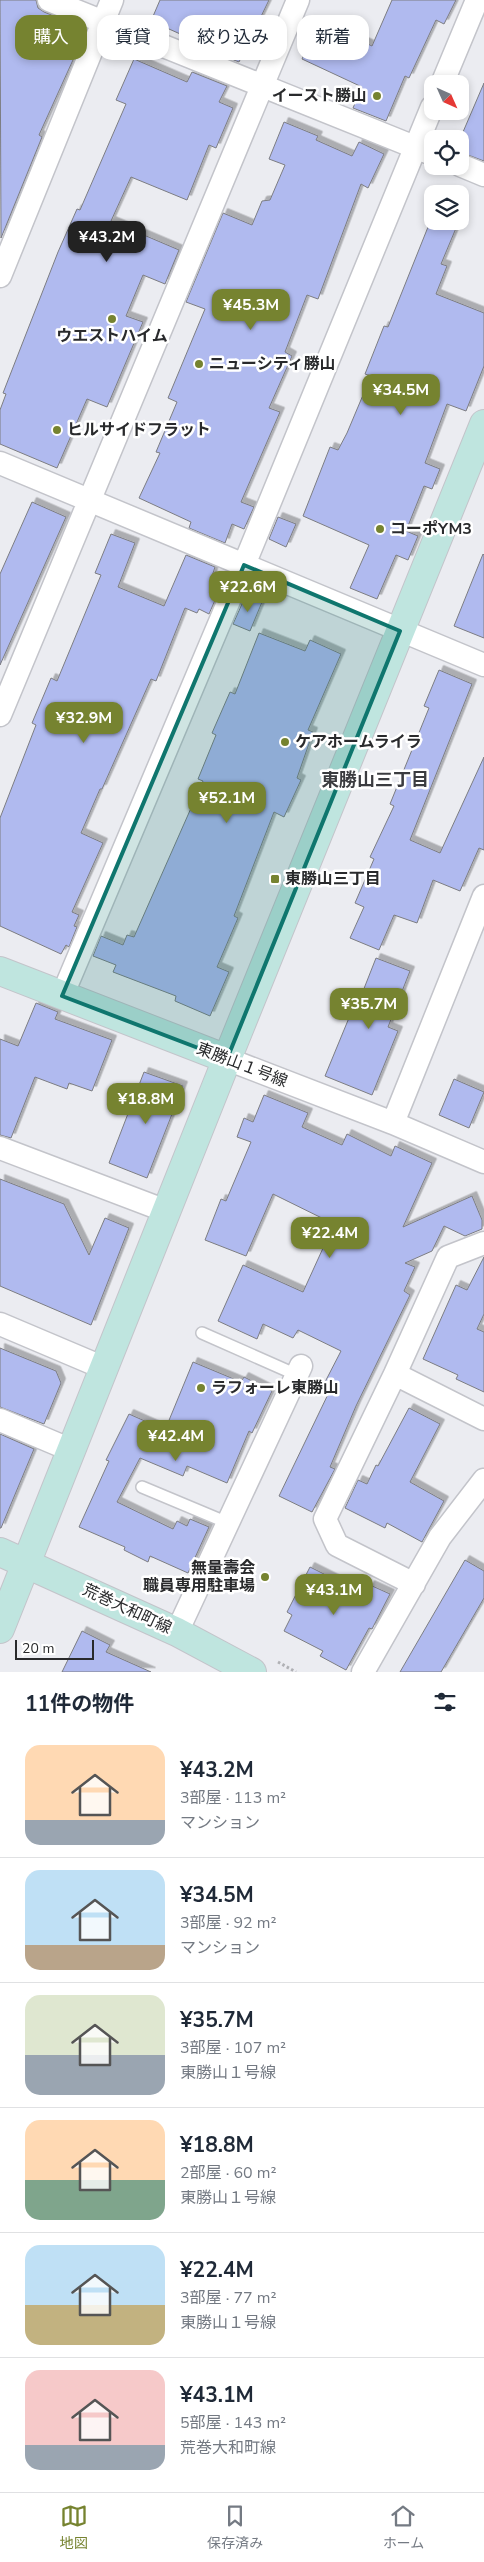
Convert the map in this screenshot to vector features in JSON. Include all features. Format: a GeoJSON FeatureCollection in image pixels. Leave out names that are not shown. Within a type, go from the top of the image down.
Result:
{"type":"FeatureCollection","features":[{"type":"Feature","properties":{"kind":"street"},"geometry":{"type":"LineString","coordinates":[[50,0],[97,19]]}},
{"type":"Feature","properties":{"kind":"street"},"geometry":{"type":"LineString","coordinates":[[106,15],[112,0]]}},
{"type":"Feature","properties":{"kind":"street"},"geometry":{"type":"LineString","coordinates":[[0,715],[298,0]]}},
{"type":"Feature","properties":{"kind":"street"},"geometry":{"type":"LineString","coordinates":[[446,75],[477,0]]}},
{"type":"Feature","properties":{"kind":"street"},"geometry":{"type":"LineString","coordinates":[[0,276],[97,36]]}},
{"type":"Feature","properties":{"kind":"street"},"geometry":{"type":"LineString","coordinates":[[62,996],[244,565],[424,150],[169,48]]}},
{"type":"Feature","properties":{"kind":"street"},"geometry":{"type":"LineString","coordinates":[[469,169],[484,175]]}},
{"type":"Feature","properties":{"kind":"street"},"geometry":{"type":"LineString","coordinates":[[0,1629],[227,1059],[484,424]]}},
{"type":"Feature","properties":{"kind":"street"},"geometry":{"type":"LineString","coordinates":[[0,463],[484,665]]}},
{"type":"Feature","properties":{"kind":"street"},"geometry":{"type":"LineString","coordinates":[[393,1123],[484,896]]}},
{"type":"Feature","properties":{"kind":"street","name":"東勝山１号線"},"geometry":{"type":"LineString","coordinates":[[0,971],[393,1123],[484,1162]]}},
{"type":"Feature","properties":{"kind":"street"},"geometry":{"type":"LineString","coordinates":[[0,1148],[166,1211]]}},
{"type":"Feature","properties":{"kind":"street"},"geometry":{"type":"LineString","coordinates":[[414,1584],[337,1545],[325,1519],[395,1374],[448,1256],[484,1244]]}},
{"type":"Feature","properties":{"kind":"street"},"geometry":{"type":"LineString","coordinates":[[0,1324],[104,1368]]}},
{"type":"Feature","properties":{"kind":"street"},"geometry":{"type":"LineString","coordinates":[[177,1632],[299,1371]]}},
{"type":"Feature","properties":{"kind":"street"},"geometry":{"type":"LineString","coordinates":[[395,1374],[484,1419]]}},
{"type":"Feature","properties":{"kind":"street"},"geometry":{"type":"LineString","coordinates":[[0,1420],[71,1450]]}},
{"type":"Feature","properties":{"kind":"street"},"geometry":{"type":"LineString","coordinates":[[363,1672],[440,1537],[477,1486],[484,1480]]}},
{"type":"Feature","properties":{"kind":"street","name":"荒巻大和町線"},"geometry":{"type":"LineString","coordinates":[[0,1552],[177,1632],[252,1672]]}},
{"type":"Feature","properties":{"kind":"lane"},"geometry":{"type":"LineString","coordinates":[[202,1333],[299,1371]]}},
{"type":"Feature","properties":{"kind":"lane"},"geometry":{"type":"LineString","coordinates":[[142,1487],[228,1523]]}},
{"type":"Feature","properties":{"kind":"highlighted area"},"geometry":{"type":"Polygon","coordinates":[[[244,565],[400,631],[227,1059],[62,996],[244,565]]]}},
{"type":"Feature","properties":{"kind":"building"},"geometry":{"type":"Polygon","coordinates":[[[0,0],[36,0],[38,8],[51,15],[15,15],[15,60],[73,60],[39,135],[42,137],[1,238],[0,0]]]}},
{"type":"Feature","properties":{"kind":"building"},"geometry":{"type":"Polygon","coordinates":[[[160,0],[269,0],[262,15],[179,15],[179,33],[169,29],[169,15],[154,15],[160,0]]]}},
{"type":"Feature","properties":{"kind":"building"},"geometry":{"type":"Polygon","coordinates":[[[392,0],[456,0],[444,24],[436,20],[409,78],[405,76],[386,121],[353,108],[362,87],[304,60],[369,60],[369,45],[372,46],[392,0]]]}},
{"type":"Feature","properties":{"kind":"building"},"geometry":{"type":"Polygon","coordinates":[[[134,60],[136,60],[187,82],[192,72],[227,86],[219,102],[233,108],[216,148],[209,145],[187,200],[131,177],[111,221],[179,250],[165,284],[143,275],[126,316],[143,322],[107,407],[87,399],[57,468],[0,444],[0,410],[6,394],[3,393],[58,252],[77,209],[80,210],[126,104],[116,100],[134,60]]]}},
{"type":"Feature","properties":{"kind":"building"},"geometry":{"type":"Polygon","coordinates":[[[484,83],[484,161],[469,155],[469,130],[464,130],[484,83]]]}},
{"type":"Feature","properties":{"kind":"building"},"geometry":{"type":"Polygon","coordinates":[[[284,122],[318,136],[316,140],[352,156],[359,142],[384,154],[368,188],[361,184],[318,299],[307,295],[285,352],[292,356],[269,408],[280,412],[241,502],[254,507],[244,529],[232,524],[225,543],[189,528],[191,522],[139,498],[160,453],[156,452],[177,402],[168,398],[205,309],[186,302],[223,213],[252,225],[262,201],[270,200],[285,165],[269,159],[284,122]]]}},
{"type":"Feature","properties":{"kind":"building"},"geometry":{"type":"Polygon","coordinates":[[[427,230],[455,230],[441,264],[447,266],[436,294],[484,313],[484,366],[466,411],[447,404],[425,463],[440,469],[432,489],[424,486],[406,531],[418,536],[408,560],[396,555],[377,599],[350,588],[369,545],[303,516],[330,447],[338,450],[347,433],[371,376],[365,374],[384,326],[388,327],[427,230]]]}},
{"type":"Feature","properties":{"kind":"building"},"geometry":{"type":"Polygon","coordinates":[[[32,502],[66,517],[0,665],[0,574],[32,502]]]}},
{"type":"Feature","properties":{"kind":"building"},"geometry":{"type":"Polygon","coordinates":[[[278,517],[296,524],[286,547],[269,539],[278,517]]]}},
{"type":"Feature","properties":{"kind":"building"},"geometry":{"type":"Polygon","coordinates":[[[111,534],[135,543],[118,587],[164,606],[186,555],[215,567],[211,579],[222,584],[209,614],[199,609],[197,613],[185,608],[156,681],[151,679],[102,789],[100,789],[81,833],[103,843],[72,912],[79,915],[74,926],[77,927],[69,947],[66,945],[61,954],[0,926],[0,818],[36,725],[32,723],[51,678],[57,681],[101,575],[95,573],[111,534]]]}},
{"type":"Feature","properties":{"kind":"building"},"geometry":{"type":"Polygon","coordinates":[[[484,555],[484,638],[454,626],[484,555]]]}},
{"type":"Feature","properties":{"kind":"building"},"geometry":{"type":"Polygon","coordinates":[[[246,595],[262,602],[250,631],[233,624],[246,595]]]}},
{"type":"Feature","properties":{"kind":"building"},"geometry":{"type":"Polygon","coordinates":[[[259,633],[305,651],[310,640],[341,654],[308,730],[313,732],[297,778],[301,780],[284,817],[274,812],[234,916],[238,918],[217,967],[229,972],[210,1016],[175,1001],[176,996],[113,972],[116,965],[93,956],[101,936],[123,945],[127,935],[134,937],[203,781],[198,779],[216,735],[212,733],[230,692],[235,694],[259,633]]]}},
{"type":"Feature","properties":{"kind":"building"},"geometry":{"type":"Polygon","coordinates":[[[439,670],[472,684],[410,840],[440,853],[484,757],[484,850],[479,848],[460,891],[433,880],[417,923],[394,915],[379,950],[350,938],[364,907],[355,903],[374,859],[370,857],[394,806],[390,804],[429,708],[424,706],[439,670]]]}},
{"type":"Feature","properties":{"kind":"building"},"geometry":{"type":"Polygon","coordinates":[[[376,958],[410,971],[388,1027],[398,1031],[372,1095],[325,1076],[351,1013],[354,1014],[376,958]]]}},
{"type":"Feature","properties":{"kind":"building"},"geometry":{"type":"Polygon","coordinates":[[[36,1003],[58,1012],[55,1019],[112,1040],[92,1091],[69,1083],[67,1089],[35,1077],[11,1138],[0,1135],[0,1039],[18,1046],[36,1003]]]}},
{"type":"Feature","properties":{"kind":"building"},"geometry":{"type":"Polygon","coordinates":[[[144,1072],[183,1086],[147,1178],[109,1163],[144,1072]]]}},
{"type":"Feature","properties":{"kind":"building"},"geometry":{"type":"Polygon","coordinates":[[[454,1079],[484,1092],[469,1128],[439,1115],[454,1079]]]}},
{"type":"Feature","properties":{"kind":"building"},"geometry":{"type":"Polygon","coordinates":[[[264,1095],[308,1113],[302,1127],[342,1145],[347,1134],[391,1156],[395,1146],[432,1163],[403,1227],[472,1196],[482,1220],[482,1229],[465,1236],[444,1226],[432,1251],[405,1263],[415,1267],[404,1291],[410,1295],[356,1406],[330,1467],[335,1469],[312,1512],[279,1496],[332,1386],[325,1382],[341,1351],[298,1330],[293,1338],[263,1324],[257,1339],[218,1321],[243,1265],[303,1292],[334,1224],[273,1194],[246,1256],[205,1240],[221,1199],[226,1201],[251,1142],[237,1137],[244,1118],[253,1122],[264,1095]]]}},
{"type":"Feature","properties":{"kind":"building"},"geometry":{"type":"Polygon","coordinates":[[[0,1179],[64,1204],[89,1255],[105,1218],[129,1228],[91,1325],[0,1286],[0,1179]]]}},
{"type":"Feature","properties":{"kind":"building"},"geometry":{"type":"Polygon","coordinates":[[[484,1257],[484,1314],[477,1329],[484,1332],[484,1392],[456,1379],[458,1375],[423,1359],[456,1285],[467,1290],[484,1257]]]}},
{"type":"Feature","properties":{"kind":"building"},"geometry":{"type":"Polygon","coordinates":[[[0,1348],[56,1371],[61,1383],[44,1424],[0,1407],[0,1348]]]}},
{"type":"Feature","properties":{"kind":"building"},"geometry":{"type":"Polygon","coordinates":[[[193,1362],[241,1382],[244,1377],[272,1391],[252,1433],[249,1431],[227,1483],[187,1466],[183,1476],[140,1458],[117,1502],[173,1529],[177,1521],[187,1526],[190,1519],[209,1527],[188,1573],[150,1556],[148,1562],[124,1550],[125,1547],[79,1527],[109,1461],[106,1460],[129,1414],[165,1430],[193,1362]]]}},
{"type":"Feature","properties":{"kind":"building"},"geometry":{"type":"Polygon","coordinates":[[[409,1408],[440,1424],[410,1482],[444,1501],[422,1542],[387,1523],[385,1528],[345,1508],[358,1480],[367,1484],[409,1408]]]}},
{"type":"Feature","properties":{"kind":"building"},"geometry":{"type":"Polygon","coordinates":[[[0,1434],[34,1449],[1,1528],[0,1528],[0,1434]]]}},
{"type":"Feature","properties":{"kind":"building"},"geometry":{"type":"Polygon","coordinates":[[[465,1560],[484,1571],[484,1598],[441,1672],[400,1672],[465,1560]]]}},
{"type":"Feature","properties":{"kind":"building"},"geometry":{"type":"Polygon","coordinates":[[[310,1567],[352,1588],[354,1585],[367,1591],[370,1585],[390,1594],[372,1629],[369,1628],[346,1670],[320,1656],[323,1651],[284,1631],[292,1615],[287,1612],[310,1567]]]}},
{"type":"Feature","properties":{"kind":"building"},"geometry":{"type":"Polygon","coordinates":[[[82,1631],[110,1645],[106,1652],[151,1672],[62,1672],[82,1631]]]}},
{"type":"Feature","properties":{"kind":"place","name":"イースト勝山"},"geometry":{"type":"Point","coordinates":[377,96]}},
{"type":"Feature","properties":{"kind":"place","name":"ウエストハイム"},"geometry":{"type":"Point","coordinates":[112,319]}},
{"type":"Feature","properties":{"kind":"place","name":"ニューシティ勝山"},"geometry":{"type":"Point","coordinates":[199,364]}},
{"type":"Feature","properties":{"kind":"place","name":"ヒルサイドフラット"},"geometry":{"type":"Point","coordinates":[57,430]}},
{"type":"Feature","properties":{"kind":"place","name":"コーポYM3"},"geometry":{"type":"Point","coordinates":[380,529]}},
{"type":"Feature","properties":{"kind":"place","name":"ケアホームライラ"},"geometry":{"type":"Point","coordinates":[285,742]}},
{"type":"Feature","properties":{"kind":"place","name":"東勝山三丁目"},"geometry":{"type":"Point","coordinates":[275,879]}},
{"type":"Feature","properties":{"kind":"place","name":"ラフォーレ東勝山"},"geometry":{"type":"Point","coordinates":[201,1388]}},
{"type":"Feature","properties":{"kind":"place","name":"無量壽会 職員専用駐車場"},"geometry":{"type":"Point","coordinates":[265,1577]}},
{"type":"Feature","properties":{"kind":"district","name":"東勝山三丁目"},"geometry":{"type":"Point","coordinates":[375,780]}}]}
